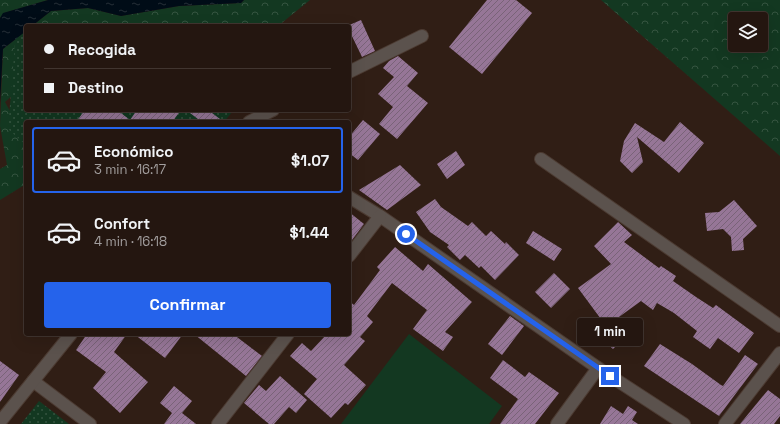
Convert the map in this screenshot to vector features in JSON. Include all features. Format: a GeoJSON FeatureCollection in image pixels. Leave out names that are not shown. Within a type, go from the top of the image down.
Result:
{"type":"FeatureCollection","features":[{"type":"Feature","properties":{"kind":"street"},"geometry":{"type":"LineString","coordinates":[[351,71],[422,36]]}},
{"type":"Feature","properties":{"kind":"street"},"geometry":{"type":"LineString","coordinates":[[253,120],[269,112]]}},
{"type":"Feature","properties":{"kind":"street"},"geometry":{"type":"LineString","coordinates":[[541,159],[780,326]]}},
{"type":"Feature","properties":{"kind":"street"},"geometry":{"type":"LineString","coordinates":[[351,198],[380,216],[598,368],[684,424]]}},
{"type":"Feature","properties":{"kind":"street"},"geometry":{"type":"LineString","coordinates":[[351,253],[380,216]]}},
{"type":"Feature","properties":{"kind":"street"},"geometry":{"type":"LineString","coordinates":[[0,422],[69,336]]}},
{"type":"Feature","properties":{"kind":"street"},"geometry":{"type":"LineString","coordinates":[[218,424],[286,336]]}},
{"type":"Feature","properties":{"kind":"street"},"geometry":{"type":"LineString","coordinates":[[725,424],[780,353]]}},
{"type":"Feature","properties":{"kind":"street"},"geometry":{"type":"LineString","coordinates":[[557,424],[598,368]]}},
{"type":"Feature","properties":{"kind":"street"},"geometry":{"type":"LineString","coordinates":[[33,381],[90,424]]}},
{"type":"Feature","properties":{"kind":"green space"},"geometry":{"type":"Polygon","coordinates":[[[0,0],[48,0],[4,13],[0,18],[0,0]]]}},
{"type":"Feature","properties":{"kind":"green space"},"geometry":{"type":"Polygon","coordinates":[[[244,0],[310,0],[280,24],[35,24],[51,11],[88,8],[121,16],[179,6],[241,3],[244,0]]]}},
{"type":"Feature","properties":{"kind":"green space"},"geometry":{"type":"Polygon","coordinates":[[[601,0],[780,0],[780,156],[601,0]]]}},
{"type":"Feature","properties":{"kind":"green space"},"geometry":{"type":"Polygon","coordinates":[[[16,31],[24,31],[24,112],[232,112],[226,120],[24,120],[24,143],[8,129],[16,31]]]}},
{"type":"Feature","properties":{"kind":"green space"},"geometry":{"type":"Polygon","coordinates":[[[24,33],[23,86],[5,102],[24,136],[24,185],[0,200],[0,169],[7,165],[0,126],[3,49],[24,33]]]}},
{"type":"Feature","properties":{"kind":"green space"},"geometry":{"type":"Polygon","coordinates":[[[409,334],[502,406],[489,424],[341,424],[409,334]]]}},
{"type":"Feature","properties":{"kind":"green space"},"geometry":{"type":"Polygon","coordinates":[[[39,401],[69,424],[21,424],[39,401]]]}},
{"type":"Feature","properties":{"kind":"water"},"geometry":{"type":"Polygon","coordinates":[[[48,0],[244,0],[241,3],[179,6],[121,16],[88,8],[51,11],[35,24],[24,24],[24,33],[3,49],[0,103],[0,18],[3,13],[48,0]]]}},
{"type":"Feature","properties":{"kind":"building"},"geometry":{"type":"Polygon","coordinates":[[[487,0],[516,0],[532,13],[482,74],[449,47],[487,0]]]}},
{"type":"Feature","properties":{"kind":"building"},"geometry":{"type":"Polygon","coordinates":[[[361,20],[375,51],[362,57],[351,34],[351,24],[361,20]]]}},
{"type":"Feature","properties":{"kind":"building"},"geometry":{"type":"Polygon","coordinates":[[[398,56],[418,73],[407,86],[428,103],[397,139],[379,124],[393,107],[378,94],[394,77],[383,68],[389,61],[398,56]]]}},
{"type":"Feature","properties":{"kind":"building"},"geometry":{"type":"Polygon","coordinates":[[[84,112],[120,112],[130,120],[78,120],[84,112]]]}},
{"type":"Feature","properties":{"kind":"building"},"geometry":{"type":"Polygon","coordinates":[[[136,112],[180,112],[174,120],[130,120],[136,112]]]}},
{"type":"Feature","properties":{"kind":"building"},"geometry":{"type":"Polygon","coordinates":[[[189,112],[211,112],[221,120],[199,120],[189,112]]]}},
{"type":"Feature","properties":{"kind":"building"},"geometry":{"type":"Polygon","coordinates":[[[363,120],[380,134],[358,160],[351,155],[351,135],[363,120]]]}},
{"type":"Feature","properties":{"kind":"building"},"geometry":{"type":"Polygon","coordinates":[[[680,122],[704,143],[679,173],[637,137],[643,162],[632,173],[620,161],[624,141],[635,123],[664,142],[680,122]]]}},
{"type":"Feature","properties":{"kind":"building"},"geometry":{"type":"Polygon","coordinates":[[[456,151],[465,165],[447,179],[437,164],[456,151]]]}},
{"type":"Feature","properties":{"kind":"building"},"geometry":{"type":"Polygon","coordinates":[[[400,165],[421,185],[387,210],[359,190],[400,165]]]}},
{"type":"Feature","properties":{"kind":"building"},"geometry":{"type":"Polygon","coordinates":[[[435,199],[441,207],[468,226],[472,222],[486,236],[491,231],[505,244],[506,242],[519,255],[495,280],[481,266],[479,268],[465,255],[460,260],[447,247],[449,245],[430,232],[416,212],[435,199]]]}},
{"type":"Feature","properties":{"kind":"building"},"geometry":{"type":"Polygon","coordinates":[[[734,200],[757,226],[743,239],[744,250],[732,251],[731,237],[723,229],[707,231],[705,213],[719,212],[734,200]]]}},
{"type":"Feature","properties":{"kind":"building"},"geometry":{"type":"Polygon","coordinates":[[[351,214],[364,224],[351,241],[351,214]]]}},
{"type":"Feature","properties":{"kind":"building"},"geometry":{"type":"Polygon","coordinates":[[[618,222],[632,235],[624,242],[659,268],[661,266],[676,276],[673,281],[713,308],[716,305],[754,333],[739,353],[718,338],[710,349],[693,337],[697,331],[674,313],[657,303],[653,310],[641,301],[619,317],[632,330],[613,349],[601,338],[609,330],[578,288],[611,264],[594,246],[618,222]]]}},
{"type":"Feature","properties":{"kind":"building"},"geometry":{"type":"Polygon","coordinates":[[[533,231],[562,249],[554,261],[526,243],[533,231]]]}},
{"type":"Feature","properties":{"kind":"building"},"geometry":{"type":"Polygon","coordinates":[[[395,247],[423,271],[428,264],[472,302],[445,332],[453,337],[443,351],[413,329],[427,310],[392,283],[367,316],[373,322],[360,337],[365,341],[344,365],[366,385],[348,405],[345,403],[331,418],[304,394],[317,379],[290,356],[302,343],[311,351],[325,336],[351,336],[351,303],[354,305],[380,270],[377,267],[395,247]]]}},
{"type":"Feature","properties":{"kind":"building"},"geometry":{"type":"Polygon","coordinates":[[[554,273],[570,289],[551,308],[535,292],[554,273]]]}},
{"type":"Feature","properties":{"kind":"building"},"geometry":{"type":"Polygon","coordinates":[[[510,316],[524,326],[502,355],[488,344],[510,316]]]}},
{"type":"Feature","properties":{"kind":"building"},"geometry":{"type":"Polygon","coordinates":[[[86,336],[126,336],[114,352],[148,382],[120,413],[93,388],[106,372],[76,350],[86,336]]]}},
{"type":"Feature","properties":{"kind":"building"},"geometry":{"type":"Polygon","coordinates":[[[137,336],[182,336],[165,358],[137,336]]]}},
{"type":"Feature","properties":{"kind":"building"},"geometry":{"type":"Polygon","coordinates":[[[196,336],[236,336],[262,356],[246,376],[196,336]]]}},
{"type":"Feature","properties":{"kind":"building"},"geometry":{"type":"Polygon","coordinates":[[[660,344],[723,386],[745,355],[758,364],[719,416],[644,366],[660,344]]]}},
{"type":"Feature","properties":{"kind":"building"},"geometry":{"type":"Polygon","coordinates":[[[503,360],[525,377],[529,372],[559,393],[535,424],[500,424],[518,399],[490,378],[503,360]]]}},
{"type":"Feature","properties":{"kind":"building"},"geometry":{"type":"Polygon","coordinates":[[[0,361],[19,375],[0,402],[0,361]]]}},
{"type":"Feature","properties":{"kind":"building"},"geometry":{"type":"Polygon","coordinates":[[[280,376],[307,400],[296,413],[289,407],[274,424],[269,424],[244,403],[259,385],[266,391],[280,376]]]}},
{"type":"Feature","properties":{"kind":"building"},"geometry":{"type":"Polygon","coordinates":[[[174,386],[192,401],[182,413],[196,424],[164,424],[172,413],[160,403],[174,386]]]}},
{"type":"Feature","properties":{"kind":"building"},"geometry":{"type":"Polygon","coordinates":[[[768,390],[780,399],[780,416],[774,424],[740,424],[768,390]]]}},
{"type":"Feature","properties":{"kind":"building"},"geometry":{"type":"Polygon","coordinates":[[[611,406],[623,414],[628,406],[637,412],[632,420],[638,424],[600,424],[611,406]]]}},
{"type":"Feature","properties":{"kind":"route"},"geometry":{"type":"LineString","coordinates":[[406,234],[610,376]]}}]}
